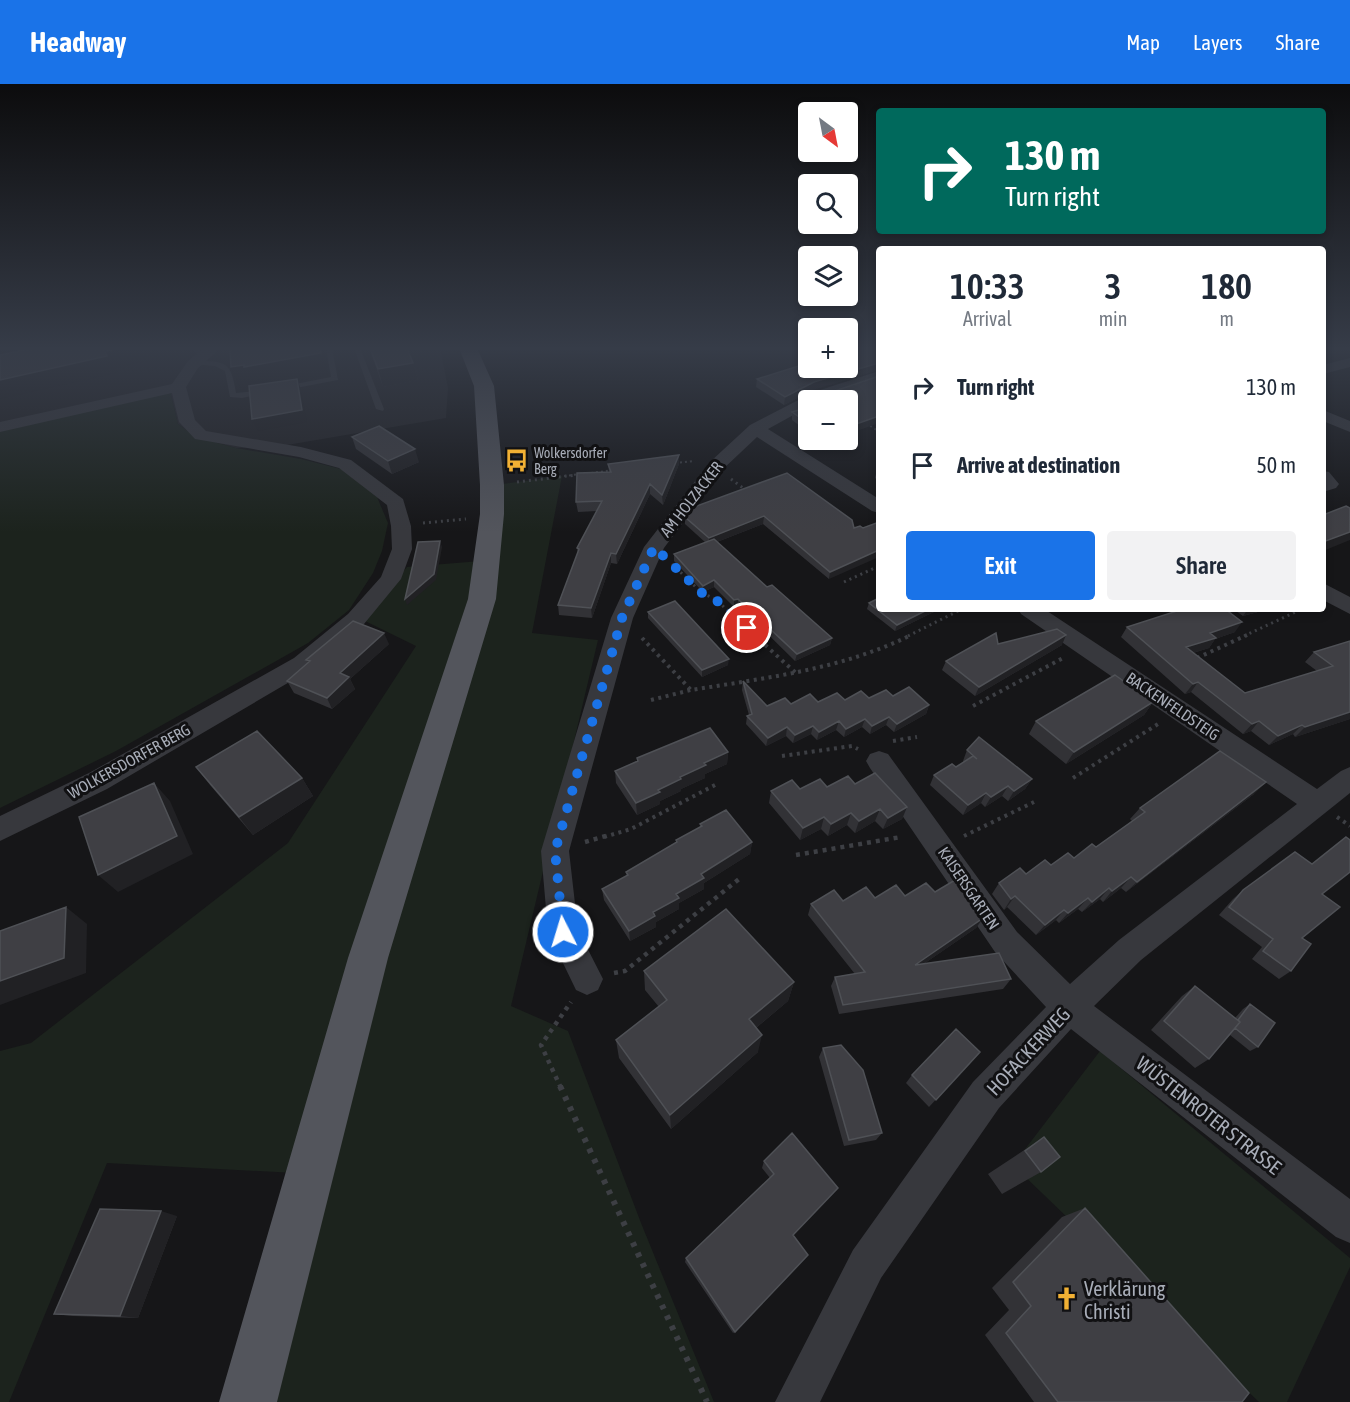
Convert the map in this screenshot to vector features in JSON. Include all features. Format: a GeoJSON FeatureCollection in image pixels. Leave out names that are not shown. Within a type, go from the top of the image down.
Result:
{"type":"FeatureCollection","features":[{"type":"Feature","properties":{"kind":"main road"},"geometry":{"type":"LineString","coordinates":[[249,1402],[368,958],[482,599],[492,514],[486,410]]}},
{"type":"Feature","properties":{"kind":"street"},"geometry":{"type":"LineString","coordinates":[[0,427],[78,410]]}},
{"type":"Feature","properties":{"kind":"street","name":"WOLKERSDORFER BERG"},"geometry":{"type":"LineString","coordinates":[[0,829],[98,781],[302,664],[356,619],[391,579],[402,549],[401,526],[396,503],[345,464],[301,452],[201,435],[187,422],[184,410]]}},
{"type":"Feature","properties":{"kind":"street","name":"AM HOLZACKER"},"geometry":{"type":"LineString","coordinates":[[587,979],[563,932],[555,851],[622,618],[654,547],[720,462],[756,429],[793,410]]}},
{"type":"Feature","properties":{"kind":"street"},"geometry":{"type":"LineString","coordinates":[[1326,416],[1350,427]]}},
{"type":"Feature","properties":{"kind":"street"},"geometry":{"type":"LineString","coordinates":[[756,429],[876,505]]}},
{"type":"Feature","properties":{"kind":"street"},"geometry":{"type":"LineString","coordinates":[[1326,592],[1350,607]]}},
{"type":"Feature","properties":{"kind":"street","name":"BACKENFELDSTEIG"},"geometry":{"type":"LineString","coordinates":[[1034,612],[1317,803]]}},
{"type":"Feature","properties":{"kind":"street","name":"KAISERSGARTEN"},"geometry":{"type":"LineString","coordinates":[[879,760],[1006,942],[1069,1006]]}},
{"type":"Feature","properties":{"kind":"street","name":"HOFACKERWEG"},"geometry":{"type":"LineString","coordinates":[[797,1402],[867,1264],[986,1095],[1069,1006],[1130,950],[1350,778]]}},
{"type":"Feature","properties":{"kind":"street","name":"WÜSTENROTER STRASSE"},"geometry":{"type":"LineString","coordinates":[[1069,1006],[1350,1223]]}},
{"type":"Feature","properties":{"kind":"path"},"geometry":{"type":"LineString","coordinates":[[858,418],[876,430]]}},
{"type":"Feature","properties":{"kind":"path"},"geometry":{"type":"LineString","coordinates":[[666,464],[720,462],[749,493]]}},
{"type":"Feature","properties":{"kind":"path"},"geometry":{"type":"LineString","coordinates":[[515,482],[619,470]]}},
{"type":"Feature","properties":{"kind":"path"},"geometry":{"type":"LineString","coordinates":[[401,526],[470,518]]}},
{"type":"Feature","properties":{"kind":"path"},"geometry":{"type":"LineString","coordinates":[[654,547],[702,593],[715,599],[796,673]]}},
{"type":"Feature","properties":{"kind":"path"},"geometry":{"type":"LineString","coordinates":[[844,582],[876,567]]}},
{"type":"Feature","properties":{"kind":"path"},"geometry":{"type":"LineString","coordinates":[[651,700],[691,690],[796,673],[881,650],[956,612]]}},
{"type":"Feature","properties":{"kind":"path"},"geometry":{"type":"LineString","coordinates":[[1196,659],[1296,612]]}},
{"type":"Feature","properties":{"kind":"path"},"geometry":{"type":"LineString","coordinates":[[622,618],[691,690]]}},
{"type":"Feature","properties":{"kind":"path"},"geometry":{"type":"LineString","coordinates":[[973,706],[1085,646]]}},
{"type":"Feature","properties":{"kind":"path"},"geometry":{"type":"LineString","coordinates":[[1073,778],[1180,710]]}},
{"type":"Feature","properties":{"kind":"path"},"geometry":{"type":"LineString","coordinates":[[782,756],[852,746],[879,760],[884,742],[918,737]]}},
{"type":"Feature","properties":{"kind":"path"},"geometry":{"type":"LineString","coordinates":[[555,851],[631,829],[715,785]]}},
{"type":"Feature","properties":{"kind":"path"},"geometry":{"type":"LineString","coordinates":[[796,855],[936,840],[1034,802]]}},
{"type":"Feature","properties":{"kind":"path"},"geometry":{"type":"LineString","coordinates":[[707,1402],[541,1045],[587,979],[625,970],[739,879]]}},
{"type":"Feature","properties":{"kind":"shaded area"},"geometry":{"type":"Polygon","coordinates":[[[0,410],[66,410],[0,424],[0,410]]]}},
{"type":"Feature","properties":{"kind":"shaded area"},"geometry":{"type":"Polygon","coordinates":[[[66,410],[174,410],[178,424],[196,437],[236,448],[301,459],[341,469],[377,497],[388,523],[382,551],[373,573],[349,610],[308,643],[116,751],[0,808],[0,424],[66,410]]]}},
{"type":"Feature","properties":{"kind":"shaded area"},"geometry":{"type":"Polygon","coordinates":[[[174,410],[447,410],[446,418],[281,446],[236,448],[196,437],[178,424],[174,410]]]}},
{"type":"Feature","properties":{"kind":"shaded area"},"geometry":{"type":"Polygon","coordinates":[[[562,476],[532,633],[598,640],[511,1006],[568,1031],[641,1223],[714,1402],[247,1402],[296,1173],[107,1163],[9,1402],[0,1402],[0,1051],[31,1043],[288,843],[416,646],[363,620],[407,567],[493,560],[494,485],[562,476]]]}},
{"type":"Feature","properties":{"kind":"shaded area"},"geometry":{"type":"Polygon","coordinates":[[[1100,1051],[1350,1258],[1350,1267],[1287,1402],[1259,1402],[1013,1165],[1100,1051]]]}},
{"type":"Feature","properties":{"kind":"building"},"geometry":{"type":"Polygon","coordinates":[[[251,410],[302,410],[302,410],[252,419],[251,410]]]}},
{"type":"Feature","properties":{"kind":"building"},"geometry":{"type":"Polygon","coordinates":[[[858,410],[876,410],[876,417],[858,423],[858,410]]]}},
{"type":"Feature","properties":{"kind":"building"},"geometry":{"type":"Polygon","coordinates":[[[379,426],[415,449],[388,461],[352,437],[379,426]]]}},
{"type":"Feature","properties":{"kind":"building"},"geometry":{"type":"Polygon","coordinates":[[[679,455],[662,495],[650,484],[616,554],[611,553],[591,608],[558,605],[579,549],[577,548],[602,501],[576,502],[577,473],[611,472],[608,464],[679,455]]]}},
{"type":"Feature","properties":{"kind":"building"},"geometry":{"type":"Polygon","coordinates":[[[787,473],[852,520],[854,528],[860,526],[863,528],[876,523],[876,551],[830,572],[764,516],[709,538],[685,517],[691,508],[787,473]]]}},
{"type":"Feature","properties":{"kind":"building"},"geometry":{"type":"Polygon","coordinates":[[[1346,506],[1350,508],[1350,532],[1326,541],[1326,514],[1346,506]]]}},
{"type":"Feature","properties":{"kind":"building"},"geometry":{"type":"Polygon","coordinates":[[[714,539],[767,587],[772,585],[832,638],[797,654],[714,580],[703,586],[674,554],[714,539]]]}},
{"type":"Feature","properties":{"kind":"building"},"geometry":{"type":"Polygon","coordinates":[[[440,541],[434,574],[405,599],[418,542],[440,541]]]}},
{"type":"Feature","properties":{"kind":"building"},"geometry":{"type":"Polygon","coordinates":[[[876,600],[876,608],[869,603],[876,600]]]}},
{"type":"Feature","properties":{"kind":"building"},"geometry":{"type":"Polygon","coordinates":[[[675,601],[729,659],[702,670],[648,612],[675,601]]]}},
{"type":"Feature","properties":{"kind":"building"},"geometry":{"type":"Polygon","coordinates":[[[880,612],[923,612],[897,625],[880,612]]]}},
{"type":"Feature","properties":{"kind":"building"},"geometry":{"type":"Polygon","coordinates":[[[1174,612],[1229,612],[1242,622],[1210,633],[1216,638],[1186,647],[1245,693],[1333,666],[1314,652],[1350,641],[1350,712],[1305,727],[1302,725],[1278,736],[1259,721],[1252,724],[1198,682],[1193,684],[1127,627],[1174,612]]]}},
{"type":"Feature","properties":{"kind":"building"},"geometry":{"type":"Polygon","coordinates":[[[353,621],[384,633],[340,673],[349,677],[327,698],[287,681],[310,661],[306,660],[353,621]]]}},
{"type":"Feature","properties":{"kind":"building"},"geometry":{"type":"Polygon","coordinates":[[[1057,629],[1066,635],[979,687],[946,661],[996,633],[998,644],[1057,629]]]}},
{"type":"Feature","properties":{"kind":"building"},"geometry":{"type":"Polygon","coordinates":[[[1115,675],[1153,702],[1074,752],[1036,721],[1115,675]]]}},
{"type":"Feature","properties":{"kind":"building"},"geometry":{"type":"Polygon","coordinates":[[[743,681],[767,706],[785,698],[791,704],[810,694],[818,702],[837,693],[845,700],[861,691],[869,698],[886,690],[893,696],[909,687],[929,705],[897,724],[889,717],[872,726],[865,719],[846,729],[839,721],[819,732],[813,726],[795,735],[787,727],[768,738],[747,716],[752,714],[743,681]]]}},
{"type":"Feature","properties":{"kind":"building"},"geometry":{"type":"Polygon","coordinates":[[[710,728],[728,752],[658,790],[660,792],[636,803],[615,771],[638,761],[637,758],[710,728]]]}},
{"type":"Feature","properties":{"kind":"building"},"geometry":{"type":"Polygon","coordinates":[[[257,731],[302,778],[239,817],[196,767],[257,731]]]}},
{"type":"Feature","properties":{"kind":"building"},"geometry":{"type":"Polygon","coordinates":[[[979,737],[1032,779],[1014,791],[1008,786],[991,797],[986,793],[968,805],[934,775],[952,764],[956,767],[973,756],[977,759],[967,750],[979,737]]]}},
{"type":"Feature","properties":{"kind":"building"},"geometry":{"type":"Polygon","coordinates":[[[1220,751],[1266,782],[1137,882],[1131,877],[1112,891],[1109,888],[1092,902],[1088,898],[1068,913],[1064,910],[1045,925],[1015,896],[1011,899],[999,883],[1020,868],[1026,874],[1045,860],[1051,865],[1068,853],[1074,858],[1092,844],[1096,847],[1145,812],[1140,808],[1220,751]]]}},
{"type":"Feature","properties":{"kind":"building"},"geometry":{"type":"Polygon","coordinates":[[[875,773],[907,807],[888,818],[880,809],[859,821],[851,813],[831,824],[824,817],[803,828],[771,791],[792,780],[800,789],[820,779],[827,787],[848,776],[855,784],[875,773]]]}},
{"type":"Feature","properties":{"kind":"building"},"geometry":{"type":"Polygon","coordinates":[[[154,783],[177,836],[98,875],[79,817],[154,783]]]}},
{"type":"Feature","properties":{"kind":"building"},"geometry":{"type":"Polygon","coordinates":[[[726,810],[752,842],[701,874],[704,878],[676,894],[679,898],[653,912],[655,916],[629,931],[602,889],[628,875],[626,872],[677,842],[676,840],[702,826],[700,824],[726,810]]]}},
{"type":"Feature","properties":{"kind":"building"},"geometry":{"type":"Polygon","coordinates":[[[1346,837],[1350,840],[1350,872],[1322,894],[1340,907],[1302,938],[1311,944],[1291,971],[1263,951],[1273,939],[1229,907],[1243,890],[1295,852],[1312,864],[1346,837]]]}},
{"type":"Feature","properties":{"kind":"building"},"geometry":{"type":"Polygon","coordinates":[[[955,880],[983,918],[915,965],[999,953],[1011,979],[843,1005],[835,977],[865,972],[811,904],[834,890],[843,901],[866,887],[875,898],[896,885],[905,896],[926,883],[935,892],[955,880]]]}},
{"type":"Feature","properties":{"kind":"building"},"geometry":{"type":"Polygon","coordinates":[[[66,907],[64,958],[0,981],[0,931],[66,907]]]}},
{"type":"Feature","properties":{"kind":"building"},"geometry":{"type":"Polygon","coordinates":[[[726,909],[794,982],[749,1019],[762,1035],[670,1115],[616,1040],[667,1000],[644,971],[726,909]]]}},
{"type":"Feature","properties":{"kind":"building"},"geometry":{"type":"Polygon","coordinates":[[[1195,986],[1240,1022],[1209,1059],[1164,1021],[1195,986]]]}},
{"type":"Feature","properties":{"kind":"building"},"geometry":{"type":"Polygon","coordinates":[[[1250,1004],[1275,1023],[1258,1047],[1235,1028],[1250,1004]]]}},
{"type":"Feature","properties":{"kind":"building"},"geometry":{"type":"Polygon","coordinates":[[[956,1029],[980,1052],[936,1100],[912,1075],[956,1029]]]}},
{"type":"Feature","properties":{"kind":"building"},"geometry":{"type":"Polygon","coordinates":[[[841,1045],[863,1070],[882,1133],[849,1140],[823,1048],[841,1045]]]}},
{"type":"Feature","properties":{"kind":"building"},"geometry":{"type":"Polygon","coordinates":[[[792,1133],[838,1188],[793,1235],[808,1255],[735,1332],[686,1258],[774,1174],[764,1161],[792,1133]]]}},
{"type":"Feature","properties":{"kind":"building"},"geometry":{"type":"Polygon","coordinates":[[[1044,1137],[1060,1157],[1041,1172],[1025,1151],[1044,1137]]]}},
{"type":"Feature","properties":{"kind":"building","name":"Verklärung Christi"},"geometry":{"type":"Polygon","coordinates":[[[1085,1208],[1249,1393],[1242,1402],[1058,1402],[1006,1333],[1031,1306],[1013,1282],[1085,1208]]]}},
{"type":"Feature","properties":{"kind":"building"},"geometry":{"type":"Polygon","coordinates":[[[100,1209],[161,1211],[120,1316],[54,1314],[100,1209]]]}},
{"type":"Feature","properties":{"kind":"place","name":"Wolkersdorfer Berg"},"geometry":{"type":"Point","coordinates":[516,461]}},
{"type":"Feature","properties":{"kind":"place","name":"Verklärung Christi"},"geometry":{"type":"Point","coordinates":[1066,1299]}},
{"type":"Feature","properties":{"kind":"route"},"geometry":{"type":"LineString","coordinates":[[563,932],[555,851],[622,618],[654,547],[702,593],[715,599],[747,628]]}}]}
